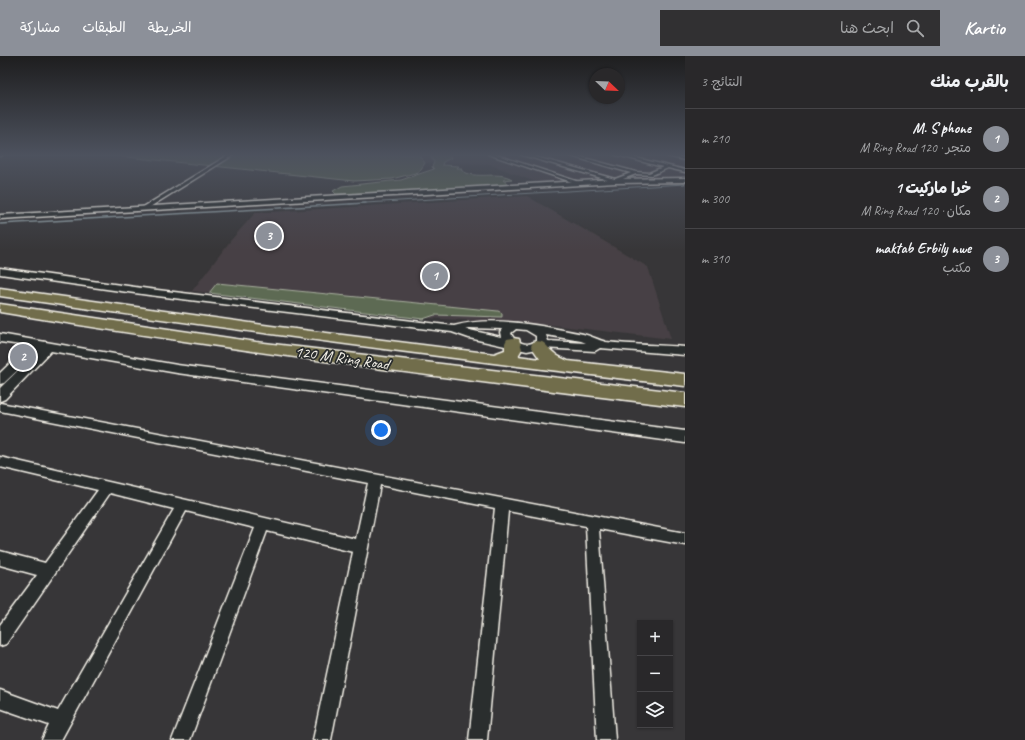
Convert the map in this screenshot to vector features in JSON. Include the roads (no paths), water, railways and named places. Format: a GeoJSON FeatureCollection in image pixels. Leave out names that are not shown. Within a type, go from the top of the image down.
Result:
{"type":"FeatureCollection","features":[{"type":"Feature","properties":{"kind":"highway","name":"120 M Ring Road"},"geometry":{"type":"LineString","coordinates":[[0,292],[271,331],[567,368],[685,380]]}},
{"type":"Feature","properties":{"kind":"highway","name":"120 M Ring Road"},"geometry":{"type":"LineString","coordinates":[[0,308],[160,334],[685,400]]}},
{"type":"Feature","properties":{"kind":"highway"},"geometry":{"type":"LineString","coordinates":[[538,340],[548,357],[567,368]]}},
{"type":"Feature","properties":{"kind":"highway"},"geometry":{"type":"LineString","coordinates":[[494,359],[511,354],[514,349],[512,343]]}},
{"type":"Feature","properties":{"kind":"street"},"geometry":{"type":"LineString","coordinates":[[143,209],[181,186]]}},
{"type":"Feature","properties":{"kind":"street"},"geometry":{"type":"LineString","coordinates":[[0,217],[531,186]]}},
{"type":"Feature","properties":{"kind":"street"},"geometry":{"type":"LineString","coordinates":[[0,271],[149,292],[454,329],[469,335],[512,343],[529,348],[538,340]]}},
{"type":"Feature","properties":{"kind":"street"},"geometry":{"type":"LineString","coordinates":[[454,329],[468,325],[524,326],[538,340],[586,347],[604,345],[685,351]]}},
{"type":"Feature","properties":{"kind":"street"},"geometry":{"type":"LineString","coordinates":[[512,343],[506,337],[505,332],[513,326]]}},
{"type":"Feature","properties":{"kind":"street"},"geometry":{"type":"LineString","coordinates":[[0,338],[178,370],[685,437]]}},
{"type":"Feature","properties":{"kind":"street"},"geometry":{"type":"LineString","coordinates":[[0,380],[42,346]]}},
{"type":"Feature","properties":{"kind":"street"},"geometry":{"type":"LineString","coordinates":[[0,396],[42,346]]}},
{"type":"Feature","properties":{"kind":"street"},"geometry":{"type":"LineString","coordinates":[[0,407],[375,478],[685,539]]}},
{"type":"Feature","properties":{"kind":"street"},"geometry":{"type":"LineString","coordinates":[[0,462],[362,546]]}},
{"type":"Feature","properties":{"kind":"street"},"geometry":{"type":"LineString","coordinates":[[322,740],[375,478]]}},
{"type":"Feature","properties":{"kind":"street"},"geometry":{"type":"LineString","coordinates":[[0,638],[108,487]]}},
{"type":"Feature","properties":{"kind":"street"},"geometry":{"type":"LineString","coordinates":[[478,740],[502,503]]}},
{"type":"Feature","properties":{"kind":"street"},"geometry":{"type":"LineString","coordinates":[[51,740],[183,505]]}},
{"type":"Feature","properties":{"kind":"street"},"geometry":{"type":"LineString","coordinates":[[592,521],[606,740]]}},
{"type":"Feature","properties":{"kind":"street"},"geometry":{"type":"LineString","coordinates":[[180,740],[263,523]]}},
{"type":"Feature","properties":{"kind":"street"},"geometry":{"type":"LineString","coordinates":[[0,558],[48,571]]}},
{"type":"Feature","properties":{"kind":"street"},"geometry":{"type":"LineString","coordinates":[[0,699],[62,721]]}},
{"type":"Feature","properties":{"kind":"waterway"},"geometry":{"type":"LineString","coordinates":[[360,203],[653,186]]}},
{"type":"Feature","properties":{"kind":"waterway"},"geometry":{"type":"LineString","coordinates":[[0,224],[360,203]]}},
{"type":"Feature","properties":{"kind":"waterway"},"geometry":{"type":"LineString","coordinates":[[349,204],[360,203]]}},
{"type":"Feature","properties":{"kind":"waterway"},"geometry":{"type":"LineString","coordinates":[[360,203],[366,203]]}},
{"type":"Feature","properties":{"kind":"place","name":"maktab Erbily nwe"},"geometry":{"type":"Point","coordinates":[269,236]}},
{"type":"Feature","properties":{"kind":"place","name":"M. S phone"},"geometry":{"type":"Point","coordinates":[435,276]}},
{"type":"Feature","properties":{"kind":"place","name":"خرا ماركيت 1"},"geometry":{"type":"Point","coordinates":[23,357]}}]}
